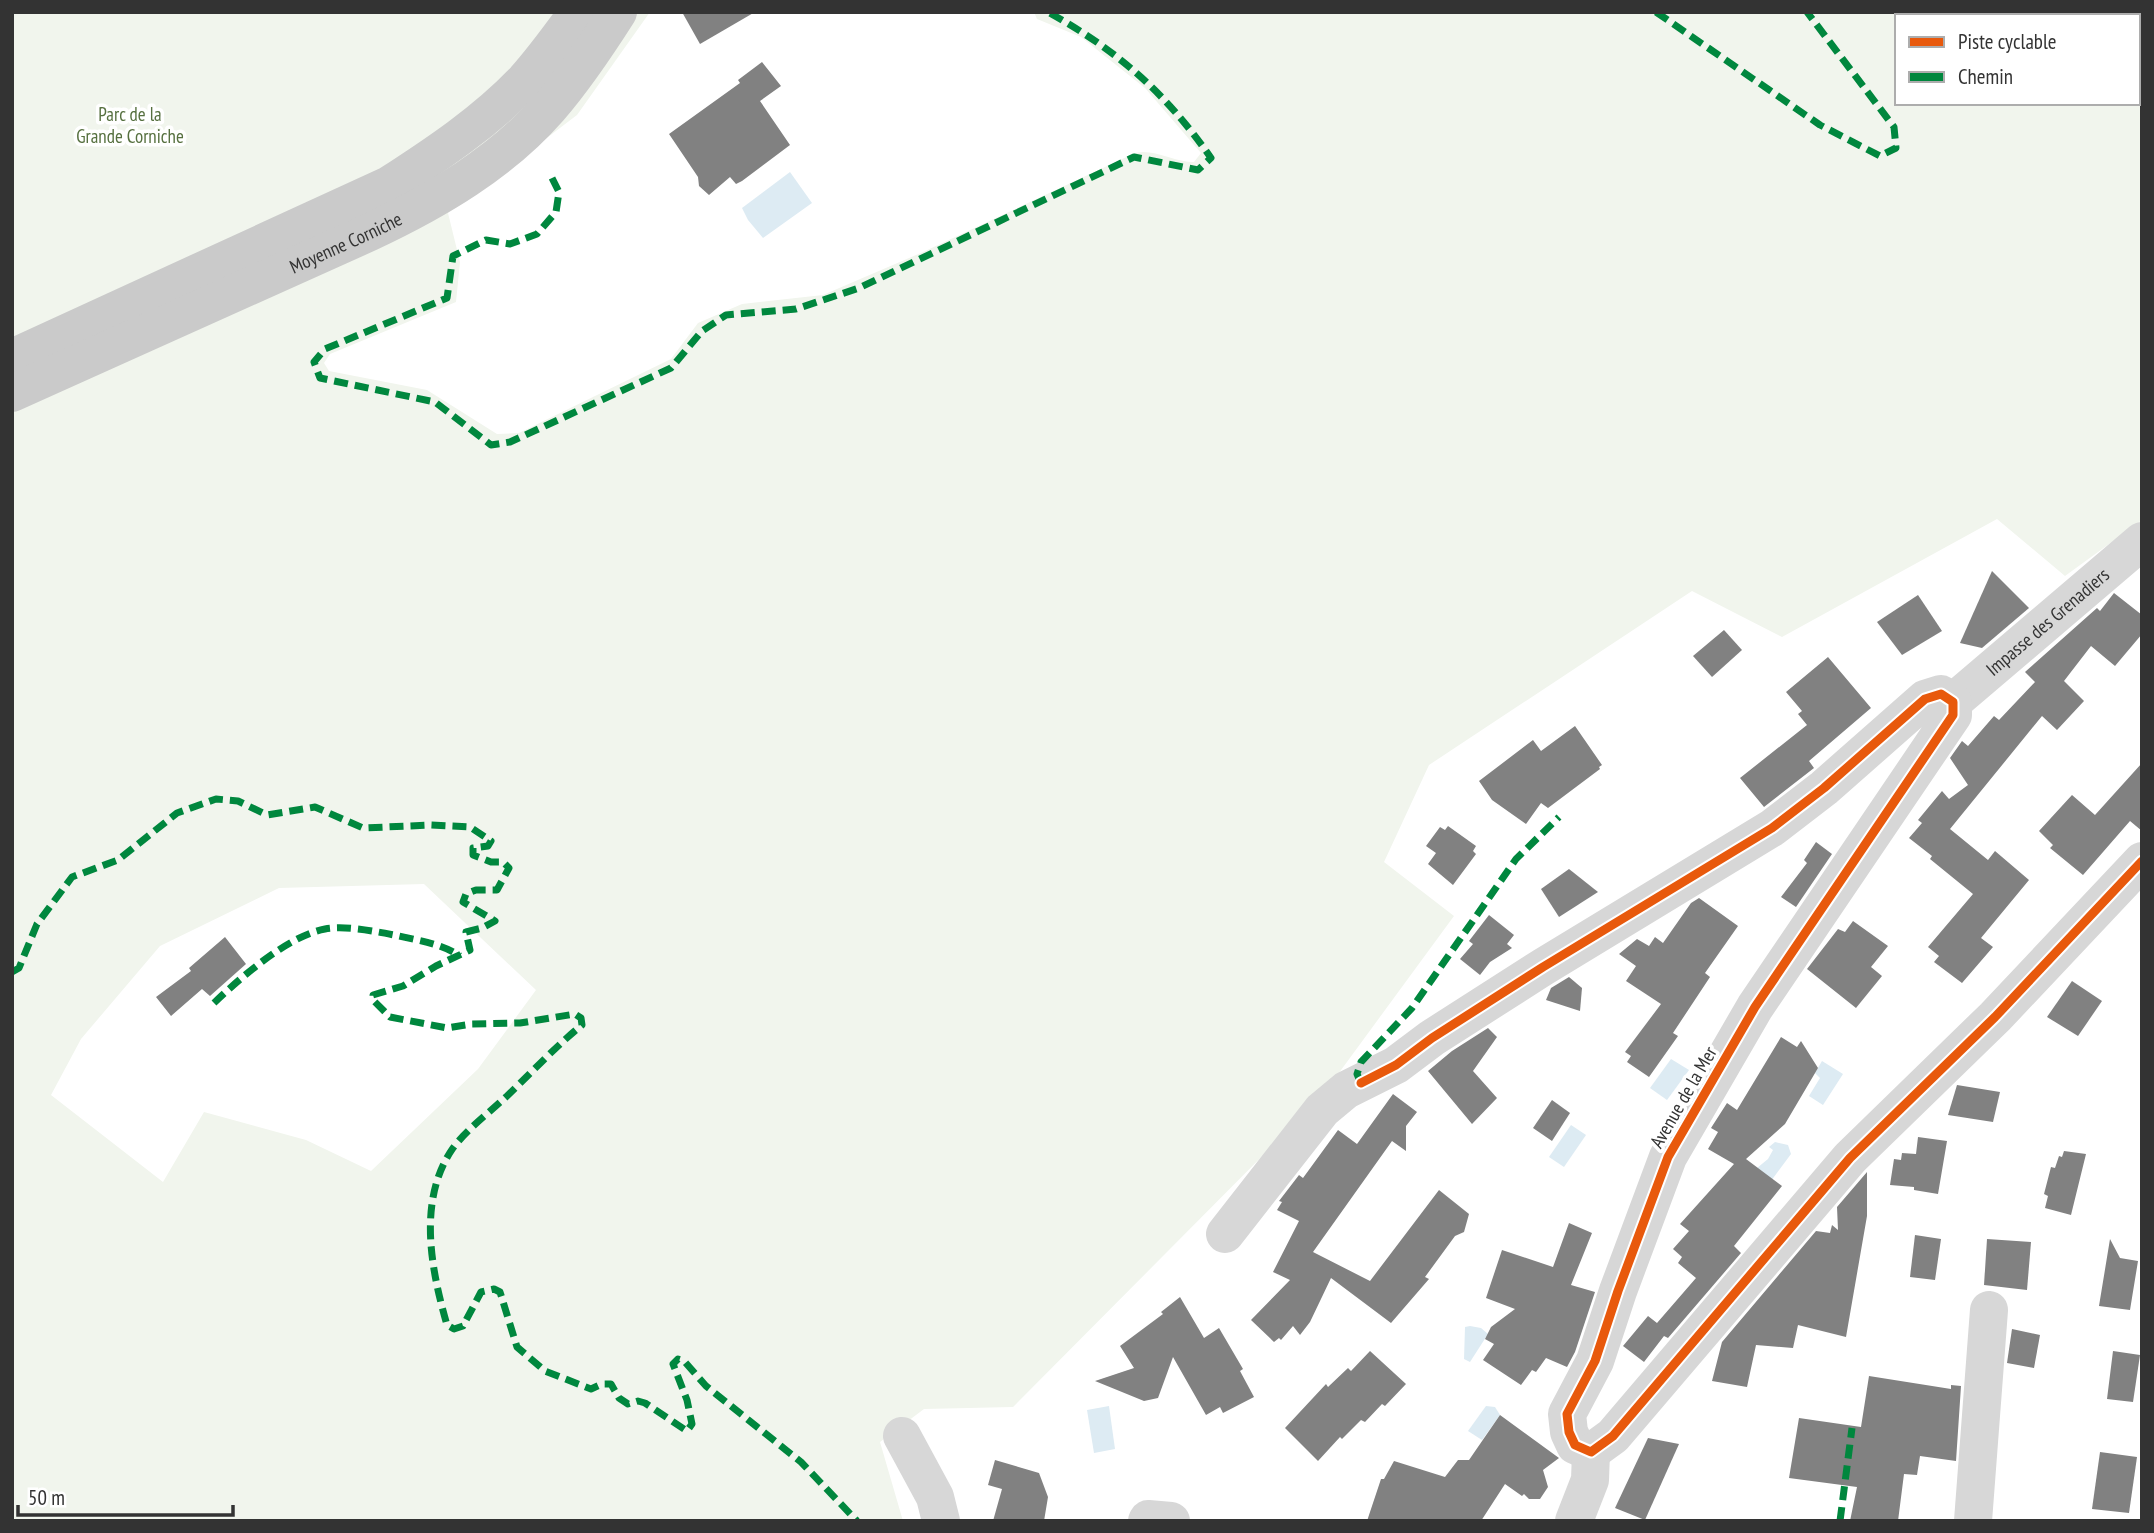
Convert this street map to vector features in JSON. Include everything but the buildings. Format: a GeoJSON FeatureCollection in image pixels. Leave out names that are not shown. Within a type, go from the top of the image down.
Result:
{"type":"FeatureCollection","features":[{"type":"Feature","properties":{"kind":"main road","name":"Moyenne Corniche"},"geometry":{"type":"LineString","coordinates":[[12,358],[389,185],[440,153],[487,115],[525,79],[578,12]]}},
{"type":"Feature","properties":{"kind":"main road","name":"Moyenne Corniche"},"geometry":{"type":"LineString","coordinates":[[12,393],[336,248],[418,209],[462,184],[516,140],[547,110],[575,77],[618,12]]}},
{"type":"Feature","properties":{"kind":"street","name":"Impasse des Grenadiers"},"geometry":{"type":"LineString","coordinates":[[1953,702],[2142,541]]}},
{"type":"Feature","properties":{"kind":"street"},"geometry":{"type":"LineString","coordinates":[[1225,1234],[1322,1110],[1346,1090],[1396,1065],[1432,1038],[1543,967],[1772,828],[1824,788],[1925,698],[1941,694],[1953,702]]}},
{"type":"Feature","properties":{"kind":"street","name":"Avenue de la Mer"},"geometry":{"type":"LineString","coordinates":[[1591,1452],[1575,1445],[1569,1432],[1567,1415],[1595,1361],[1668,1157],[1755,1007],[1953,715],[1953,702]]}},
{"type":"Feature","properties":{"kind":"street"},"geometry":{"type":"LineString","coordinates":[[1574,1521],[1590,1480],[1591,1452],[1613,1436],[1850,1158],[1995,1017],[2142,861]]}},
{"type":"Feature","properties":{"kind":"street"},"geometry":{"type":"LineString","coordinates":[[1973,1521],[1989,1310]]}},
{"type":"Feature","properties":{"kind":"street"},"geometry":{"type":"LineString","coordinates":[[902,1436],[935,1497],[941,1521]]}},
{"type":"Feature","properties":{"kind":"green space","name":"Parc de la Grande Corniche"},"geometry":{"type":"Polygon","coordinates":[[[12,12],[650,12],[577,115],[448,213],[460,262],[456,302],[330,354],[324,363],[329,371],[427,390],[497,434],[519,433],[671,359],[698,323],[742,304],[823,295],[923,252],[1135,153],[1149,152],[1194,162],[1201,153],[1145,88],[1081,37],[1037,19],[1034,12],[2142,12],[2142,520],[2065,576],[1997,519],[1782,637],[1692,591],[1429,765],[1384,862],[1454,916],[1322,1096],[1013,1407],[924,1409],[880,1442],[903,1521],[12,1521],[12,12]],[[424,884],[279,888],[160,946],[81,1039],[51,1095],[163,1182],[204,1112],[306,1140],[371,1171],[478,1069],[536,990],[424,884]]]}},
{"type":"Feature","properties":{"kind":"shaded area"},"geometry":{"type":"Polygon","coordinates":[[[790,172],[812,203],[763,238],[742,208],[790,172]]]}},
{"type":"Feature","properties":{"kind":"shaded area"},"geometry":{"type":"Polygon","coordinates":[[[1671,1059],[1689,1070],[1667,1100],[1650,1088],[1671,1059]]]}},
{"type":"Feature","properties":{"kind":"shaded area"},"geometry":{"type":"Polygon","coordinates":[[[1822,1061],[1843,1074],[1823,1105],[1809,1096],[1820,1078],[1815,1073],[1822,1061]]]}},
{"type":"Feature","properties":{"kind":"shaded area"},"geometry":{"type":"Polygon","coordinates":[[[1571,1125],[1586,1135],[1564,1167],[1549,1157],[1571,1125]]]}},
{"type":"Feature","properties":{"kind":"shaded area"},"geometry":{"type":"Polygon","coordinates":[[[1775,1142],[1788,1145],[1791,1154],[1771,1181],[1757,1168],[1768,1159],[1773,1150],[1769,1147],[1775,1142]]]}},
{"type":"Feature","properties":{"kind":"shaded area"},"geometry":{"type":"Polygon","coordinates":[[[1465,1327],[1481,1328],[1488,1334],[1470,1362],[1464,1359],[1465,1327]]]}},
{"type":"Feature","properties":{"kind":"shaded area"},"geometry":{"type":"Polygon","coordinates":[[[1109,1406],[1115,1449],[1094,1453],[1087,1410],[1109,1406]]]}},
{"type":"Feature","properties":{"kind":"shaded area"},"geometry":{"type":"Polygon","coordinates":[[[1486,1406],[1495,1407],[1500,1415],[1482,1440],[1468,1431],[1486,1406]]]}},
{"type":"Feature","properties":{"kind":"marked path"},"geometry":{"type":"LineString","coordinates":[[552,178],[559,192],[556,212],[537,234],[510,244],[486,240],[453,256],[447,298],[325,349],[314,362],[320,378],[435,402],[491,445],[510,442],[671,368],[702,331],[726,315],[796,309],[859,288],[1134,157],[1198,170],[1211,158],[1176,113],[1138,75],[1097,42],[1048,12]]}},
{"type":"Feature","properties":{"kind":"marked path"},"geometry":{"type":"LineString","coordinates":[[1656,12],[1820,125],[1880,156],[1896,148],[1894,127],[1807,12]]}},
{"type":"Feature","properties":{"kind":"marked path"},"geometry":{"type":"LineString","coordinates":[[12,972],[19,968],[37,924],[72,877],[118,860],[177,813],[216,799],[238,801],[267,815],[315,807],[363,828],[431,825],[470,827],[491,841],[488,846],[473,848],[473,855],[491,862],[503,862],[509,868],[497,890],[476,890],[466,894],[463,902],[495,921],[466,932],[470,950],[403,986],[373,995],[373,1000],[390,1017],[447,1028],[472,1024],[520,1023],[575,1014],[581,1018],[582,1025],[465,1134],[442,1168],[431,1212],[430,1235],[436,1281],[447,1325],[454,1329],[463,1326],[481,1292],[494,1289],[500,1292],[517,1347],[545,1371],[591,1389],[602,1384],[611,1384],[619,1398],[628,1404],[638,1401],[645,1403],[687,1431],[692,1424],[687,1400],[673,1364],[678,1359],[684,1361],[706,1386],[801,1462],[857,1521]]}},
{"type":"Feature","properties":{"kind":"marked path"},"geometry":{"type":"LineString","coordinates":[[1361,1083],[1357,1074],[1361,1062],[1412,1008],[1516,859],[1559,817]]}},
{"type":"Feature","properties":{"kind":"marked path"},"geometry":{"type":"LineString","coordinates":[[214,1003],[251,970],[281,949],[311,933],[325,929],[352,928],[399,936],[439,946],[460,956]]}},
{"type":"Feature","properties":{"kind":"marked path"},"geometry":{"type":"LineString","coordinates":[[1840,1521],[1852,1428]]}},
{"type":"Feature","properties":{"kind":"cycle path"},"geometry":{"type":"LineString","coordinates":[[1361,1083],[1396,1065],[1432,1038],[1543,967],[1772,828],[1824,788],[1925,699],[1941,694],[1953,702],[1953,715],[1755,1007],[1668,1157],[1595,1361],[1567,1414],[1569,1432],[1575,1445],[1591,1452],[1613,1436],[1850,1158],[1995,1017],[2142,861]]}}]}
